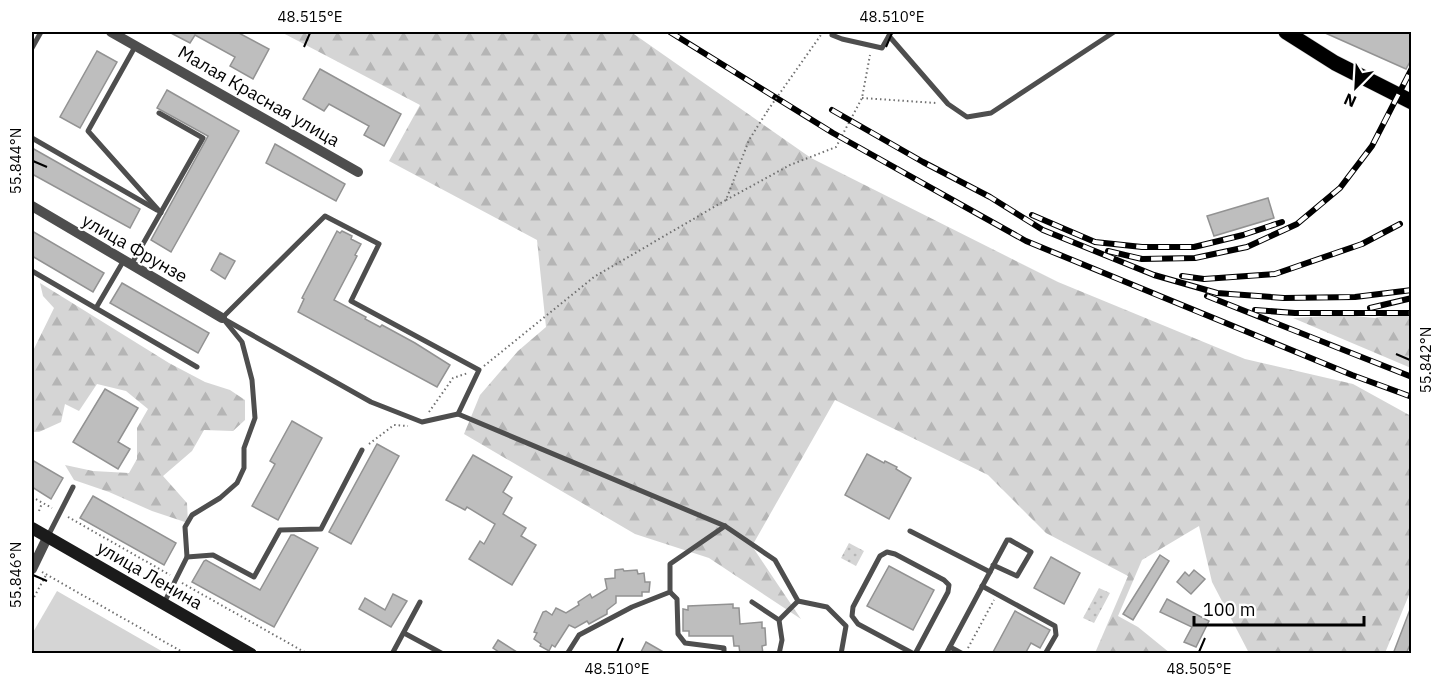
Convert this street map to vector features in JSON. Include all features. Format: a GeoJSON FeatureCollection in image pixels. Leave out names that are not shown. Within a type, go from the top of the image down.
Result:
{"type":"FeatureCollection","features":[{"type":"Feature","properties":{"kind":"main road"},"geometry":{"type":"LineString","coordinates":[[1286,32],[1335,63],[1412,102]]}},
{"type":"Feature","properties":{"kind":"main road","name":"улица Ленина"},"geometry":{"type":"LineString","coordinates":[[32,528],[251,654]]}},
{"type":"Feature","properties":{"kind":"street","name":"Малая Красная улица"},"geometry":{"type":"LineString","coordinates":[[111,32],[358,172]]}},
{"type":"Feature","properties":{"kind":"street","name":"улица Фрунзе"},"geometry":{"type":"LineString","coordinates":[[32,206],[222,318]]}},
{"type":"Feature","properties":{"kind":"street"},"geometry":{"type":"LineString","coordinates":[[32,568],[47,538]]}},
{"type":"Feature","properties":{"kind":"lane"},"geometry":{"type":"LineString","coordinates":[[32,48],[41,32]]}},
{"type":"Feature","properties":{"kind":"lane"},"geometry":{"type":"LineString","coordinates":[[832,35],[882,48],[890,34],[948,104],[967,117],[991,113],[1114,32]]}},
{"type":"Feature","properties":{"kind":"lane"},"geometry":{"type":"LineString","coordinates":[[136,45],[88,131],[161,213]]}},
{"type":"Feature","properties":{"kind":"lane"},"geometry":{"type":"LineString","coordinates":[[96,308],[161,213],[203,138],[159,113]]}},
{"type":"Feature","properties":{"kind":"lane"},"geometry":{"type":"LineString","coordinates":[[32,138],[161,213]]}},
{"type":"Feature","properties":{"kind":"lane"},"geometry":{"type":"LineString","coordinates":[[222,318],[325,216],[379,244],[351,301],[479,370],[458,414]]}},
{"type":"Feature","properties":{"kind":"lane"},"geometry":{"type":"LineString","coordinates":[[32,271],[197,367]]}},
{"type":"Feature","properties":{"kind":"lane"},"geometry":{"type":"LineString","coordinates":[[222,318],[371,402],[422,422],[458,414],[725,526],[775,560],[798,601],[826,607],[846,626],[841,654]]}},
{"type":"Feature","properties":{"kind":"lane"},"geometry":{"type":"LineString","coordinates":[[164,604],[188,557],[185,527],[192,515],[220,498],[237,483],[244,468],[244,448],[255,418],[252,380],[242,342],[222,318]]}},
{"type":"Feature","properties":{"kind":"lane"},"geometry":{"type":"LineString","coordinates":[[188,557],[213,555],[254,577],[280,530],[321,529],[362,450]]}},
{"type":"Feature","properties":{"kind":"lane"},"geometry":{"type":"LineString","coordinates":[[47,538],[73,487]]}},
{"type":"Feature","properties":{"kind":"lane"},"geometry":{"type":"LineString","coordinates":[[724,654],[724,648],[685,643],[678,634],[677,599],[670,592],[670,564],[725,526]]}},
{"type":"Feature","properties":{"kind":"lane"},"geometry":{"type":"LineString","coordinates":[[910,531],[990,572]]}},
{"type":"Feature","properties":{"kind":"lane"},"geometry":{"type":"LineString","coordinates":[[946,654],[993,565],[1008,540],[1030,550],[1025,564],[1016,577],[993,565]]}},
{"type":"Feature","properties":{"kind":"lane"},"geometry":{"type":"LineString","coordinates":[[887,552],[944,580],[949,585],[948,592],[915,654],[858,624],[852,616],[853,607],[880,556],[887,552]]}},
{"type":"Feature","properties":{"kind":"lane"},"geometry":{"type":"LineString","coordinates":[[982,586],[1055,626],[1056,634],[1045,654]]}},
{"type":"Feature","properties":{"kind":"lane"},"geometry":{"type":"LineString","coordinates":[[567,654],[579,635],[632,607],[670,592]]}},
{"type":"Feature","properties":{"kind":"lane"},"geometry":{"type":"LineString","coordinates":[[778,620],[798,601]]}},
{"type":"Feature","properties":{"kind":"lane"},"geometry":{"type":"LineString","coordinates":[[392,654],[420,602]]}},
{"type":"Feature","properties":{"kind":"lane"},"geometry":{"type":"LineString","coordinates":[[752,602],[778,620],[783,640],[779,654]]}},
{"type":"Feature","properties":{"kind":"lane"},"geometry":{"type":"LineString","coordinates":[[404,633],[443,654]]}},
{"type":"Feature","properties":{"kind":"lane"},"geometry":{"type":"LineString","coordinates":[[950,647],[964,654]]}},
{"type":"Feature","properties":{"kind":"path"},"geometry":{"type":"LineString","coordinates":[[726,200],[749,140],[823,32]]}},
{"type":"Feature","properties":{"kind":"path"},"geometry":{"type":"LineString","coordinates":[[362,450],[394,425],[409,426],[422,422],[453,378],[479,370],[594,277],[759,181],[790,165],[836,147],[862,98],[872,46]]}},
{"type":"Feature","properties":{"kind":"path"},"geometry":{"type":"LineString","coordinates":[[862,98],[948,104]]}},
{"type":"Feature","properties":{"kind":"path"},"geometry":{"type":"LineString","coordinates":[[39,511],[42,502]]}},
{"type":"Feature","properties":{"kind":"path"},"geometry":{"type":"LineString","coordinates":[[32,568],[186,654]]}},
{"type":"Feature","properties":{"kind":"path"},"geometry":{"type":"LineString","coordinates":[[32,601],[46,575]]}},
{"type":"Feature","properties":{"kind":"path"},"geometry":{"type":"LineString","coordinates":[[964,654],[997,594]]}},
{"type":"Feature","properties":{"kind":"green space"},"geometry":{"type":"Polygon","coordinates":[[[281,32],[631,32],[811,158],[1058,282],[1245,359],[1353,384],[1411,416],[1411,590],[1385,653],[1249,653],[1212,582],[1199,526],[1142,560],[1118,616],[1138,627],[1170,653],[1095,653],[1128,576],[1046,533],[988,475],[835,400],[752,546],[801,619],[709,558],[635,534],[464,434],[480,395],[518,351],[546,327],[537,240],[389,161],[420,105],[281,32]]]}},
{"type":"Feature","properties":{"kind":"green space"},"geometry":{"type":"Polygon","coordinates":[[[40,283],[169,363],[205,382],[230,390],[245,400],[245,420],[233,431],[204,430],[192,451],[163,476],[187,503],[188,523],[74,480],[65,465],[93,471],[129,473],[137,459],[137,428],[148,409],[126,391],[97,384],[79,411],[65,404],[61,422],[39,432],[32,432],[32,353],[54,308],[43,296],[40,283]]]}},
{"type":"Feature","properties":{"kind":"green space"},"geometry":{"type":"Polygon","coordinates":[[[1411,310],[1411,368],[1293,318],[1344,315],[1375,318],[1411,310]]]}},
{"type":"Feature","properties":{"kind":"green space"},"geometry":{"type":"Polygon","coordinates":[[[849,543],[864,551],[856,566],[841,558],[849,543]]]}},
{"type":"Feature","properties":{"kind":"green space"},"geometry":{"type":"Polygon","coordinates":[[[1099,588],[1110,593],[1094,623],[1083,618],[1099,588]]]}},
{"type":"Feature","properties":{"kind":"green space"},"geometry":{"type":"Polygon","coordinates":[[[57,591],[165,653],[32,653],[32,634],[57,591]]]}},
{"type":"Feature","properties":{"kind":"building"},"geometry":{"type":"Polygon","coordinates":[[[169,32],[237,32],[269,49],[253,79],[230,66],[235,57],[195,35],[190,43],[169,32]]]}},
{"type":"Feature","properties":{"kind":"building"},"geometry":{"type":"Polygon","coordinates":[[[1323,32],[1412,32],[1412,58],[1406,69],[1323,32]]]}},
{"type":"Feature","properties":{"kind":"building"},"geometry":{"type":"Polygon","coordinates":[[[97,51],[117,62],[80,128],[60,117],[97,51]]]}},
{"type":"Feature","properties":{"kind":"building"},"geometry":{"type":"Polygon","coordinates":[[[320,69],[401,114],[384,146],[364,135],[369,126],[329,104],[324,111],[303,99],[320,69]]]}},
{"type":"Feature","properties":{"kind":"building"},"geometry":{"type":"Polygon","coordinates":[[[167,90],[239,131],[171,252],[151,240],[208,136],[157,108],[167,90]]]}},
{"type":"Feature","properties":{"kind":"building"},"geometry":{"type":"Polygon","coordinates":[[[275,144],[345,184],[336,201],[266,163],[275,144]]]}},
{"type":"Feature","properties":{"kind":"building"},"geometry":{"type":"Polygon","coordinates":[[[32,148],[140,209],[130,228],[32,174],[32,148]]]}},
{"type":"Feature","properties":{"kind":"building"},"geometry":{"type":"Polygon","coordinates":[[[1268,198],[1274,218],[1214,236],[1207,216],[1268,198]]]}},
{"type":"Feature","properties":{"kind":"building"},"geometry":{"type":"Polygon","coordinates":[[[32,231],[104,273],[93,292],[32,256],[32,231]]]}},
{"type":"Feature","properties":{"kind":"building"},"geometry":{"type":"Polygon","coordinates":[[[337,231],[352,236],[351,239],[361,244],[334,300],[380,327],[382,325],[415,343],[450,365],[437,387],[298,312],[304,299],[302,298],[337,231]]]}},
{"type":"Feature","properties":{"kind":"building"},"geometry":{"type":"Polygon","coordinates":[[[220,253],[235,261],[225,279],[211,270],[220,253]]]}},
{"type":"Feature","properties":{"kind":"building"},"geometry":{"type":"Polygon","coordinates":[[[122,283],[209,333],[198,353],[110,303],[122,283]]]}},
{"type":"Feature","properties":{"kind":"building"},"geometry":{"type":"Polygon","coordinates":[[[105,389],[138,408],[118,442],[130,449],[118,469],[73,442],[105,389]]]}},
{"type":"Feature","properties":{"kind":"building"},"geometry":{"type":"Polygon","coordinates":[[[292,421],[322,438],[278,520],[252,506],[275,464],[270,461],[292,421]]]}},
{"type":"Feature","properties":{"kind":"building"},"geometry":{"type":"Polygon","coordinates":[[[377,444],[399,456],[351,544],[329,532],[377,444]]]}},
{"type":"Feature","properties":{"kind":"building"},"geometry":{"type":"Polygon","coordinates":[[[867,454],[897,467],[896,469],[911,478],[889,519],[845,495],[867,454]]]}},
{"type":"Feature","properties":{"kind":"building"},"geometry":{"type":"Polygon","coordinates":[[[473,455],[512,477],[503,492],[512,498],[503,514],[526,528],[521,536],[536,545],[512,585],[469,559],[480,541],[484,544],[495,524],[467,507],[465,510],[446,500],[473,455]]]}},
{"type":"Feature","properties":{"kind":"building"},"geometry":{"type":"Polygon","coordinates":[[[32,460],[63,478],[51,499],[32,487],[32,460]]]}},
{"type":"Feature","properties":{"kind":"building"},"geometry":{"type":"Polygon","coordinates":[[[93,496],[176,543],[164,565],[80,518],[93,496]]]}},
{"type":"Feature","properties":{"kind":"building"},"geometry":{"type":"Polygon","coordinates":[[[291,535],[318,548],[274,627],[192,582],[206,560],[260,590],[291,535]]]}},
{"type":"Feature","properties":{"kind":"building"},"geometry":{"type":"Polygon","coordinates":[[[1160,555],[1169,561],[1133,620],[1123,614],[1160,555]]]}},
{"type":"Feature","properties":{"kind":"building"},"geometry":{"type":"Polygon","coordinates":[[[1051,557],[1080,573],[1064,604],[1034,588],[1051,557]]]}},
{"type":"Feature","properties":{"kind":"building"},"geometry":{"type":"Polygon","coordinates":[[[889,566],[934,590],[913,630],[867,606],[889,566]]]}},
{"type":"Feature","properties":{"kind":"building"},"geometry":{"type":"Polygon","coordinates":[[[623,569],[624,571],[637,570],[638,574],[644,573],[645,582],[650,582],[649,592],[642,592],[642,596],[616,596],[616,603],[607,610],[607,614],[589,624],[587,621],[575,628],[569,625],[555,647],[552,645],[549,651],[534,639],[537,633],[534,632],[543,612],[546,611],[552,615],[556,608],[566,613],[590,594],[592,598],[607,589],[605,579],[615,578],[615,570],[623,569]]]}},
{"type":"Feature","properties":{"kind":"building"},"geometry":{"type":"Polygon","coordinates":[[[1194,570],[1205,579],[1191,594],[1177,582],[1185,572],[1189,576],[1194,570]]]}},
{"type":"Feature","properties":{"kind":"building"},"geometry":{"type":"Polygon","coordinates":[[[393,594],[407,601],[391,627],[359,609],[365,598],[385,610],[393,594]]]}},
{"type":"Feature","properties":{"kind":"building"},"geometry":{"type":"Polygon","coordinates":[[[1167,599],[1209,621],[1196,647],[1184,642],[1192,627],[1160,612],[1167,599]]]}},
{"type":"Feature","properties":{"kind":"building"},"geometry":{"type":"Polygon","coordinates":[[[733,604],[733,608],[739,608],[740,624],[762,622],[762,628],[765,628],[766,645],[762,646],[763,654],[740,654],[739,646],[734,646],[733,636],[689,636],[689,631],[683,631],[683,609],[688,610],[688,606],[733,604]]]}},
{"type":"Feature","properties":{"kind":"building"},"geometry":{"type":"Polygon","coordinates":[[[1411,607],[1412,640],[1406,654],[1393,654],[1411,607]]]}},
{"type":"Feature","properties":{"kind":"building"},"geometry":{"type":"Polygon","coordinates":[[[1015,611],[1050,630],[1040,648],[1031,643],[1025,654],[992,654],[1015,611]]]}},
{"type":"Feature","properties":{"kind":"building"},"geometry":{"type":"Polygon","coordinates":[[[498,640],[520,654],[502,654],[493,648],[498,640]]]}},
{"type":"Feature","properties":{"kind":"building"},"geometry":{"type":"Polygon","coordinates":[[[646,642],[667,654],[640,654],[646,642]]]}},
{"type":"Feature","properties":{"kind":"railway"},"geometry":{"type":"LineString","coordinates":[[670,32],[833,133],[1026,241],[1352,375],[1412,397]]}},
{"type":"Feature","properties":{"kind":"railway"},"geometry":{"type":"LineString","coordinates":[[1108,251],[1142,259],[1195,258],[1247,247],[1297,224],[1340,188],[1372,146],[1412,68]]}},
{"type":"Feature","properties":{"kind":"railway"},"geometry":{"type":"LineString","coordinates":[[832,110],[990,197],[1043,230],[1154,275],[1217,293],[1284,298],[1355,297],[1412,290]]}},
{"type":"Feature","properties":{"kind":"railway"},"geometry":{"type":"LineString","coordinates":[[1032,215],[1095,242],[1142,247],[1194,247],[1243,235],[1282,222]]}},
{"type":"Feature","properties":{"kind":"railway"},"geometry":{"type":"LineString","coordinates":[[1182,276],[1204,279],[1275,274],[1362,244],[1400,224]]}},
{"type":"Feature","properties":{"kind":"railway"},"geometry":{"type":"LineString","coordinates":[[1207,296],[1412,377]]}},
{"type":"Feature","properties":{"kind":"railway"},"geometry":{"type":"LineString","coordinates":[[1370,308],[1412,298]]}},
{"type":"Feature","properties":{"kind":"railway"},"geometry":{"type":"LineString","coordinates":[[1255,310],[1295,313],[1412,313]]}}]}
